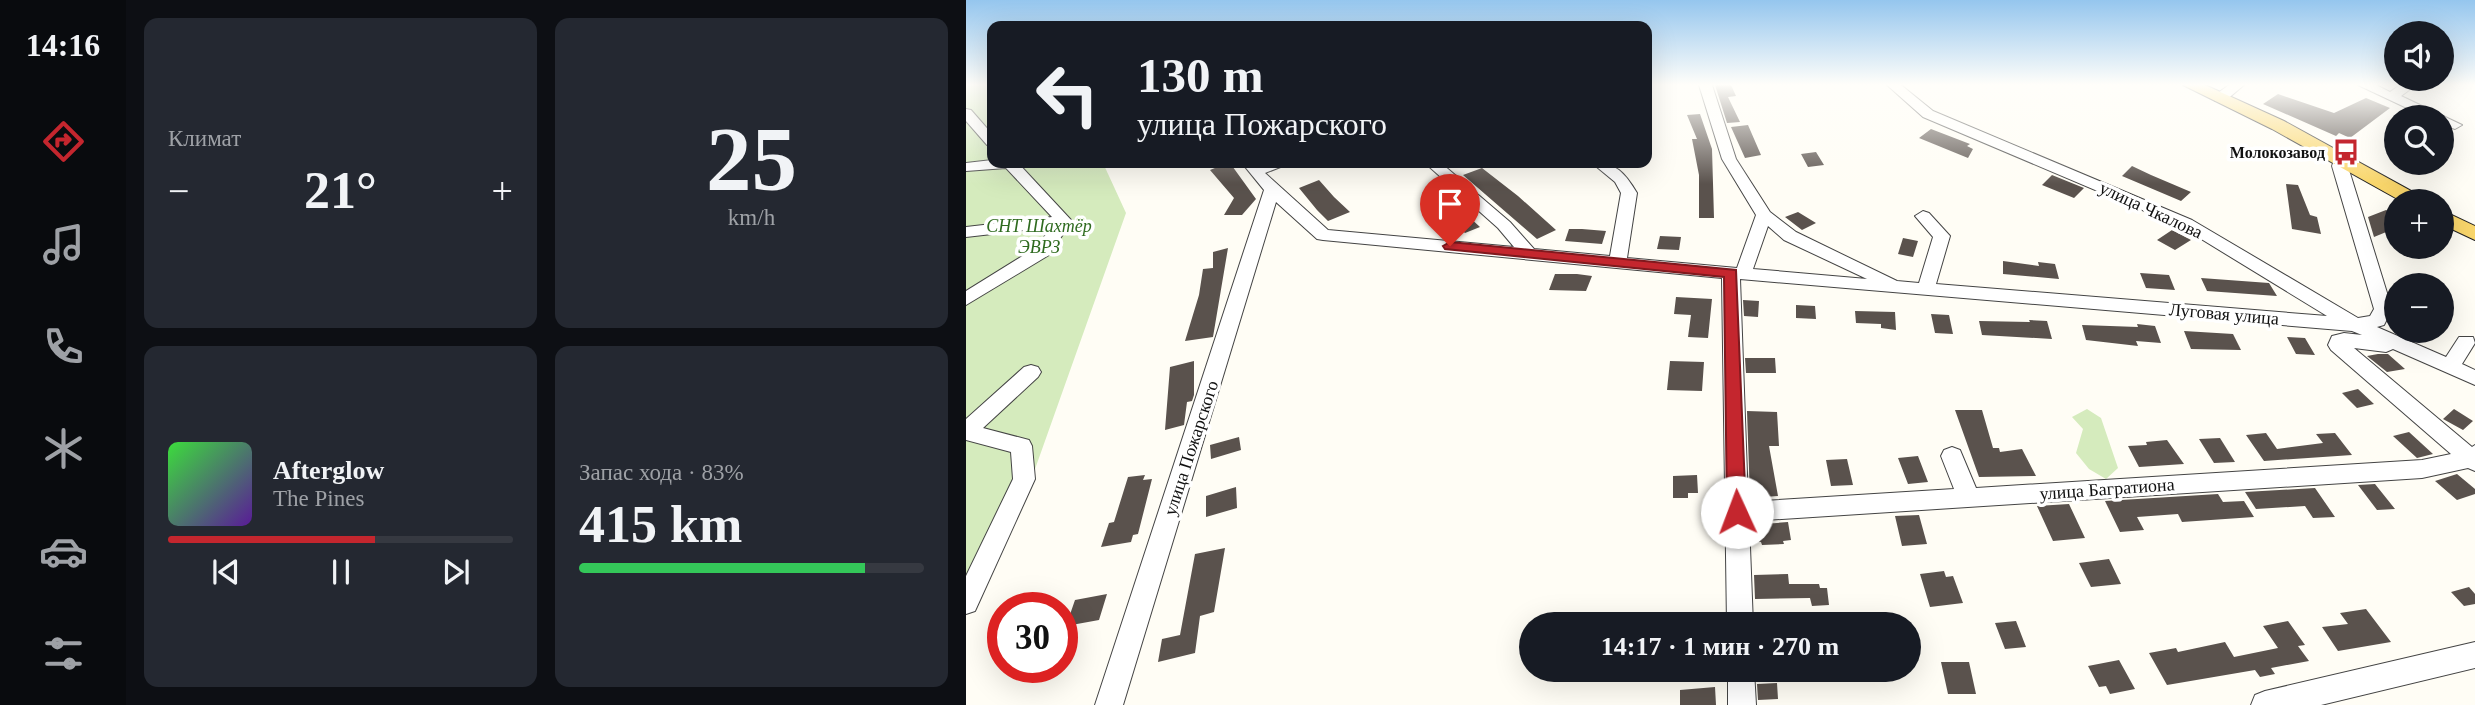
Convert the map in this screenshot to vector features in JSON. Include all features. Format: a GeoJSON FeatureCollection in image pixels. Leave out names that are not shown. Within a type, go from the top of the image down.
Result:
{"type":"FeatureCollection","features":[{"type":"Feature","properties":{"kind":"main road"},"geometry":{"type":"LineString","coordinates":[[2263,118],[2393,189]]}},
{"type":"Feature","properties":{"kind":"main road"},"geometry":{"type":"LineString","coordinates":[[2454,223],[2475,234]]}},
{"type":"Feature","properties":{"kind":"street"},"geometry":{"type":"LineString","coordinates":[[970,118],[987,136]]}},
{"type":"Feature","properties":{"kind":"street","name":"Луговая улица"},"geometry":{"type":"LineString","coordinates":[[1716,118],[1729,159],[1764,215],[1790,236],[1902,287]]}},
{"type":"Feature","properties":{"kind":"street","name":"улица Чкалова"},"geometry":{"type":"LineString","coordinates":[[1937,118],[2186,223],[2355,325],[2475,378]]}},
{"type":"Feature","properties":{"kind":"street"},"geometry":{"type":"LineString","coordinates":[[2340,160],[2339,166],[2383,309],[2377,321],[2355,325]]}},
{"type":"Feature","properties":{"kind":"street"},"geometry":{"type":"LineString","coordinates":[[966,167],[987,165]]}},
{"type":"Feature","properties":{"kind":"street"},"geometry":{"type":"LineString","coordinates":[[1014,168],[1064,221]]}},
{"type":"Feature","properties":{"kind":"street"},"geometry":{"type":"LineString","coordinates":[[1253,168],[1272,190],[1323,235],[1527,252],[1617,264],[1737,274]]}},
{"type":"Feature","properties":{"kind":"street"},"geometry":{"type":"LineString","coordinates":[[1438,168],[1504,225],[1527,252]]}},
{"type":"Feature","properties":{"kind":"street"},"geometry":{"type":"LineString","coordinates":[[1606,168],[1621,179],[1629,194],[1617,264]]}},
{"type":"Feature","properties":{"kind":"street","name":"улица Пожарского"},"geometry":{"type":"LineString","coordinates":[[1109,705],[1272,190]]}},
{"type":"Feature","properties":{"kind":"street"},"geometry":{"type":"LineString","coordinates":[[1740,612],[1737,274],[1764,215]]}},
{"type":"Feature","properties":{"kind":"street"},"geometry":{"type":"LineString","coordinates":[[1923,216],[1942,236],[1926,289]]}},
{"type":"Feature","properties":{"kind":"street"},"geometry":{"type":"LineString","coordinates":[[966,232],[1064,221]]}},
{"type":"Feature","properties":{"kind":"street"},"geometry":{"type":"LineString","coordinates":[[966,299],[1043,251],[1064,221]]}},
{"type":"Feature","properties":{"kind":"street","name":"Луговая улица"},"geometry":{"type":"LineString","coordinates":[[1737,274],[2355,325]]}},
{"type":"Feature","properties":{"kind":"street","name":"улица Чкалова"},"geometry":{"type":"LineString","coordinates":[[2404,347],[2344,340],[2339,341],[2338,345],[2474,458]]}},
{"type":"Feature","properties":{"kind":"street"},"geometry":{"type":"LineString","coordinates":[[2450,367],[2466,342]]}},
{"type":"Feature","properties":{"kind":"street"},"geometry":{"type":"LineString","coordinates":[[966,432],[1031,372]]}},
{"type":"Feature","properties":{"kind":"street"},"geometry":{"type":"LineString","coordinates":[[966,432],[1021,446],[1024,478],[966,603]]}},
{"type":"Feature","properties":{"kind":"street"},"geometry":{"type":"LineString","coordinates":[[1952,456],[1968,497]]}},
{"type":"Feature","properties":{"kind":"street","name":"улица Багратиона"},"geometry":{"type":"LineString","coordinates":[[1737,512],[2422,469],[2474,458]]}},
{"type":"Feature","properties":{"kind":"street"},"geometry":{"type":"LineString","coordinates":[[2264,705],[2475,655]]}},
{"type":"Feature","properties":{"kind":"street"},"geometry":{"type":"LineString","coordinates":[[1741,682],[1742,705]]}},
{"type":"Feature","properties":{"kind":"green space","name":"СНТ Шахтёр ЭВРЗ"},"geometry":{"type":"Polygon","coordinates":[[[966,118],[987,118],[987,168],[1105,168],[1126,213],[1029,486],[966,611],[966,118]]]}},
{"type":"Feature","properties":{"kind":"green space"},"geometry":{"type":"Polygon","coordinates":[[[2087,409],[2101,418],[2118,468],[2106,479],[2089,469],[2076,453],[2083,429],[2072,417],[2087,409]]]}},
{"type":"Feature","properties":{"kind":"building"},"geometry":{"type":"Polygon","coordinates":[[[1688,118],[1701,118],[1712,149],[1714,218],[1699,218],[1699,175],[1692,139],[1697,139],[1688,118]]]}},
{"type":"Feature","properties":{"kind":"building"},"geometry":{"type":"Polygon","coordinates":[[[1725,118],[1738,118],[1740,122],[1727,123],[1725,118]]]}},
{"type":"Feature","properties":{"kind":"building"},"geometry":{"type":"Polygon","coordinates":[[[2295,118],[2377,118],[2350,138],[2339,133],[2336,136],[2295,118]]]}},
{"type":"Feature","properties":{"kind":"building"},"geometry":{"type":"Polygon","coordinates":[[[1748,125],[1761,155],[1745,158],[1731,127],[1748,125]]]}},
{"type":"Feature","properties":{"kind":"building"},"geometry":{"type":"Polygon","coordinates":[[[1931,129],[1970,144],[1967,146],[1973,149],[1968,158],[1919,138],[1931,129]]]}},
{"type":"Feature","properties":{"kind":"building"},"geometry":{"type":"Polygon","coordinates":[[[1816,152],[1824,165],[1808,167],[1801,154],[1816,152]]]}},
{"type":"Feature","properties":{"kind":"building"},"geometry":{"type":"Polygon","coordinates":[[[2132,166],[2191,192],[2181,201],[2122,176],[2132,166]]]}},
{"type":"Feature","properties":{"kind":"building"},"geometry":{"type":"Polygon","coordinates":[[[1234,168],[1256,199],[1242,215],[1224,215],[1234,198],[1210,170],[1234,168]]]}},
{"type":"Feature","properties":{"kind":"building"},"geometry":{"type":"Polygon","coordinates":[[[1482,168],[1556,230],[1537,239],[1463,175],[1482,168]]]}},
{"type":"Feature","properties":{"kind":"building"},"geometry":{"type":"Polygon","coordinates":[[[2052,175],[2084,188],[2074,198],[2042,185],[2052,175]]]}},
{"type":"Feature","properties":{"kind":"building"},"geometry":{"type":"Polygon","coordinates":[[[1319,180],[1350,212],[1328,221],[1317,210],[1299,188],[1319,180]]]}},
{"type":"Feature","properties":{"kind":"building"},"geometry":{"type":"Polygon","coordinates":[[[2286,184],[2298,185],[2310,215],[2317,217],[2321,234],[2292,229],[2286,184]]]}},
{"type":"Feature","properties":{"kind":"building"},"geometry":{"type":"Polygon","coordinates":[[[2384,211],[2384,233],[2374,237],[2368,217],[2384,211]]]}},
{"type":"Feature","properties":{"kind":"building"},"geometry":{"type":"Polygon","coordinates":[[[1798,212],[1816,223],[1802,230],[1785,217],[1798,212]]]}},
{"type":"Feature","properties":{"kind":"building"},"geometry":{"type":"Polygon","coordinates":[[[1468,216],[1480,227],[1465,233],[1453,222],[1468,216]]]}},
{"type":"Feature","properties":{"kind":"building"},"geometry":{"type":"Polygon","coordinates":[[[1569,229],[1606,231],[1602,244],[1565,241],[1569,229]]]}},
{"type":"Feature","properties":{"kind":"building"},"geometry":{"type":"Polygon","coordinates":[[[2172,230],[2191,240],[2175,250],[2157,240],[2172,230]]]}},
{"type":"Feature","properties":{"kind":"building"},"geometry":{"type":"Polygon","coordinates":[[[1660,236],[1681,237],[1679,250],[1657,249],[1660,236]]]}},
{"type":"Feature","properties":{"kind":"building"},"geometry":{"type":"Polygon","coordinates":[[[1903,238],[1918,241],[1913,257],[1898,254],[1903,238]]]}},
{"type":"Feature","properties":{"kind":"building"},"geometry":{"type":"Polygon","coordinates":[[[1228,248],[1213,337],[1185,341],[1199,295],[1203,269],[1213,268],[1213,252],[1228,248]]]}},
{"type":"Feature","properties":{"kind":"building"},"geometry":{"type":"Polygon","coordinates":[[[2003,261],[2039,266],[2038,262],[2055,264],[2059,279],[2003,274],[2003,261]]]}},
{"type":"Feature","properties":{"kind":"building"},"geometry":{"type":"Polygon","coordinates":[[[2140,273],[2169,275],[2175,290],[2146,288],[2140,273]]]}},
{"type":"Feature","properties":{"kind":"building"},"geometry":{"type":"Polygon","coordinates":[[[1555,274],[1592,276],[1586,291],[1549,290],[1555,274]]]}},
{"type":"Feature","properties":{"kind":"building"},"geometry":{"type":"Polygon","coordinates":[[[2201,278],[2269,283],[2277,296],[2207,291],[2201,278]]]}},
{"type":"Feature","properties":{"kind":"building"},"geometry":{"type":"Polygon","coordinates":[[[1676,297],[1712,299],[1708,338],[1688,337],[1691,315],[1674,314],[1676,297]]]}},
{"type":"Feature","properties":{"kind":"building"},"geometry":{"type":"Polygon","coordinates":[[[1743,300],[1759,301],[1758,317],[1744,316],[1743,300]]]}},
{"type":"Feature","properties":{"kind":"building"},"geometry":{"type":"Polygon","coordinates":[[[1796,305],[1815,306],[1816,319],[1796,318],[1796,305]]]}},
{"type":"Feature","properties":{"kind":"building"},"geometry":{"type":"Polygon","coordinates":[[[1855,311],[1895,312],[1896,330],[1881,328],[1881,324],[1856,323],[1855,311]]]}},
{"type":"Feature","properties":{"kind":"building"},"geometry":{"type":"Polygon","coordinates":[[[1931,314],[1949,315],[1953,334],[1935,333],[1931,314]]]}},
{"type":"Feature","properties":{"kind":"building"},"geometry":{"type":"Polygon","coordinates":[[[2029,320],[2047,321],[2052,339],[1982,335],[1979,321],[2030,322],[2029,320]]]}},
{"type":"Feature","properties":{"kind":"building"},"geometry":{"type":"Polygon","coordinates":[[[2137,324],[2155,326],[2161,343],[2136,341],[2138,346],[2086,340],[2082,325],[2138,327],[2137,324]]]}},
{"type":"Feature","properties":{"kind":"building"},"geometry":{"type":"Polygon","coordinates":[[[2184,331],[2233,334],[2241,350],[2191,349],[2184,331]]]}},
{"type":"Feature","properties":{"kind":"building"},"geometry":{"type":"Polygon","coordinates":[[[2287,337],[2305,338],[2315,355],[2296,354],[2287,337]]]}},
{"type":"Feature","properties":{"kind":"building"},"geometry":{"type":"Polygon","coordinates":[[[2388,354],[2405,369],[2387,372],[2367,356],[2388,354]]]}},
{"type":"Feature","properties":{"kind":"building"},"geometry":{"type":"Polygon","coordinates":[[[1745,358],[1775,358],[1776,373],[1746,373],[1745,358]]]}},
{"type":"Feature","properties":{"kind":"building"},"geometry":{"type":"Polygon","coordinates":[[[1194,361],[1194,395],[1192,401],[1187,402],[1184,425],[1165,430],[1170,367],[1194,361]]]}},
{"type":"Feature","properties":{"kind":"building"},"geometry":{"type":"Polygon","coordinates":[[[1670,361],[1704,362],[1702,391],[1667,390],[1670,361]]]}},
{"type":"Feature","properties":{"kind":"building"},"geometry":{"type":"Polygon","coordinates":[[[2358,389],[2374,404],[2357,408],[2342,393],[2358,389]]]}},
{"type":"Feature","properties":{"kind":"building"},"geometry":{"type":"Polygon","coordinates":[[[2454,409],[2473,421],[2463,430],[2443,419],[2454,409]]]}},
{"type":"Feature","properties":{"kind":"building"},"geometry":{"type":"Polygon","coordinates":[[[1955,410],[1982,410],[1993,448],[1999,448],[2000,452],[2022,449],[2036,476],[1979,477],[1955,410]]]}},
{"type":"Feature","properties":{"kind":"building"},"geometry":{"type":"Polygon","coordinates":[[[1747,411],[1777,412],[1779,446],[1769,446],[1778,496],[1750,498],[1747,411]]]}},
{"type":"Feature","properties":{"kind":"building"},"geometry":{"type":"Polygon","coordinates":[[[2409,432],[2433,454],[2417,458],[2393,436],[2409,432]]]}},
{"type":"Feature","properties":{"kind":"building"},"geometry":{"type":"Polygon","coordinates":[[[2266,433],[2277,449],[2323,443],[2316,434],[2335,433],[2352,455],[2264,461],[2246,435],[2266,433]]]}},
{"type":"Feature","properties":{"kind":"building"},"geometry":{"type":"Polygon","coordinates":[[[1239,437],[1241,450],[1211,459],[1210,445],[1239,437]]]}},
{"type":"Feature","properties":{"kind":"building"},"geometry":{"type":"Polygon","coordinates":[[[2220,438],[2235,462],[2214,463],[2199,439],[2220,438]]]}},
{"type":"Feature","properties":{"kind":"building"},"geometry":{"type":"Polygon","coordinates":[[[2167,440],[2184,464],[2139,467],[2128,446],[2147,445],[2146,442],[2167,440]]]}},
{"type":"Feature","properties":{"kind":"building"},"geometry":{"type":"Polygon","coordinates":[[[1918,456],[1928,482],[1908,484],[1898,458],[1918,456]]]}},
{"type":"Feature","properties":{"kind":"building"},"geometry":{"type":"Polygon","coordinates":[[[1847,459],[1853,485],[1831,486],[1826,460],[1847,459]]]}},
{"type":"Feature","properties":{"kind":"building"},"geometry":{"type":"Polygon","coordinates":[[[2457,474],[2475,489],[2475,494],[2457,500],[2435,481],[2457,474]]]}},
{"type":"Feature","properties":{"kind":"building"},"geometry":{"type":"Polygon","coordinates":[[[1145,475],[1143,480],[1152,479],[1138,534],[1133,535],[1131,542],[1101,547],[1109,523],[1114,522],[1128,477],[1145,475]]]}},
{"type":"Feature","properties":{"kind":"building"},"geometry":{"type":"Polygon","coordinates":[[[1697,475],[1698,493],[1688,493],[1688,498],[1673,498],[1673,476],[1697,475]]]}},
{"type":"Feature","properties":{"kind":"building"},"geometry":{"type":"Polygon","coordinates":[[[2375,484],[2395,509],[2377,510],[2358,485],[2375,484]]]}},
{"type":"Feature","properties":{"kind":"building"},"geometry":{"type":"Polygon","coordinates":[[[1236,487],[1237,508],[1206,517],[1206,496],[1236,487]]]}},
{"type":"Feature","properties":{"kind":"building"},"geometry":{"type":"Polygon","coordinates":[[[2315,488],[2335,517],[2313,518],[2305,506],[2256,509],[2245,492],[2315,488]]]}},
{"type":"Feature","properties":{"kind":"building"},"geometry":{"type":"Polygon","coordinates":[[[2218,494],[2223,502],[2244,501],[2254,517],[2182,522],[2178,514],[2137,517],[2144,530],[2120,532],[2105,501],[2218,494]]]}},
{"type":"Feature","properties":{"kind":"building"},"geometry":{"type":"Polygon","coordinates":[[[2069,504],[2085,538],[2053,541],[2037,506],[2069,504]]]}},
{"type":"Feature","properties":{"kind":"building"},"geometry":{"type":"Polygon","coordinates":[[[1919,515],[1927,544],[1902,546],[1895,516],[1919,515]]]}},
{"type":"Feature","properties":{"kind":"building"},"geometry":{"type":"Polygon","coordinates":[[[1788,522],[1791,540],[1783,541],[1784,544],[1762,545],[1761,542],[1754,542],[1752,525],[1788,522]]]}},
{"type":"Feature","properties":{"kind":"building"},"geometry":{"type":"Polygon","coordinates":[[[1225,548],[1214,612],[1200,616],[1195,653],[1158,662],[1162,639],[1180,635],[1195,554],[1225,548]]]}},
{"type":"Feature","properties":{"kind":"building"},"geometry":{"type":"Polygon","coordinates":[[[2109,559],[2121,584],[2091,587],[2079,563],[2109,559]]]}},
{"type":"Feature","properties":{"kind":"building"},"geometry":{"type":"Polygon","coordinates":[[[1944,571],[1946,577],[1953,576],[1963,603],[1930,607],[1920,574],[1944,571]]]}},
{"type":"Feature","properties":{"kind":"building"},"geometry":{"type":"Polygon","coordinates":[[[1788,574],[1789,584],[1819,584],[1820,588],[1827,588],[1829,605],[1812,606],[1810,598],[1755,599],[1754,575],[1788,574]]]}},
{"type":"Feature","properties":{"kind":"building"},"geometry":{"type":"Polygon","coordinates":[[[2469,587],[2475,594],[2475,604],[2464,606],[2451,592],[2469,587]]]}},
{"type":"Feature","properties":{"kind":"building"},"geometry":{"type":"Polygon","coordinates":[[[1107,594],[1099,620],[1078,624],[1078,599],[1107,594]]]}},
{"type":"Feature","properties":{"kind":"building"},"geometry":{"type":"Polygon","coordinates":[[[2366,609],[2391,642],[2338,651],[2322,627],[2348,624],[2340,613],[2366,609]]]}},
{"type":"Feature","properties":{"kind":"building"},"geometry":{"type":"Polygon","coordinates":[[[2016,621],[2026,647],[2005,649],[1995,623],[2016,621]]]}},
{"type":"Feature","properties":{"kind":"building"},"geometry":{"type":"Polygon","coordinates":[[[2288,621],[2305,645],[2298,646],[2309,661],[2271,668],[2275,674],[2260,677],[2255,670],[2167,685],[2149,653],[2176,648],[2178,652],[2225,642],[2234,657],[2278,648],[2263,626],[2288,621]]]}},
{"type":"Feature","properties":{"kind":"building"},"geometry":{"type":"Polygon","coordinates":[[[2119,660],[2135,689],[2110,694],[2106,686],[2099,687],[2088,666],[2119,660]]]}},
{"type":"Feature","properties":{"kind":"building"},"geometry":{"type":"Polygon","coordinates":[[[1941,662],[1969,662],[1976,694],[1948,694],[1941,662]]]}},
{"type":"Feature","properties":{"kind":"building"},"geometry":{"type":"Polygon","coordinates":[[[1777,683],[1778,699],[1758,700],[1757,684],[1777,683]]]}},
{"type":"Feature","properties":{"kind":"building"},"geometry":{"type":"Polygon","coordinates":[[[1715,687],[1716,705],[1680,705],[1680,690],[1715,687]]]}},
{"type":"Feature","properties":{"kind":"place","name":"Молокозавод"},"geometry":{"type":"Point","coordinates":[2346,152]}},
{"type":"Feature","properties":{"kind":"route"},"geometry":{"type":"LineString","coordinates":[[1450,246],[1731,273],[1737,512]]}}]}
